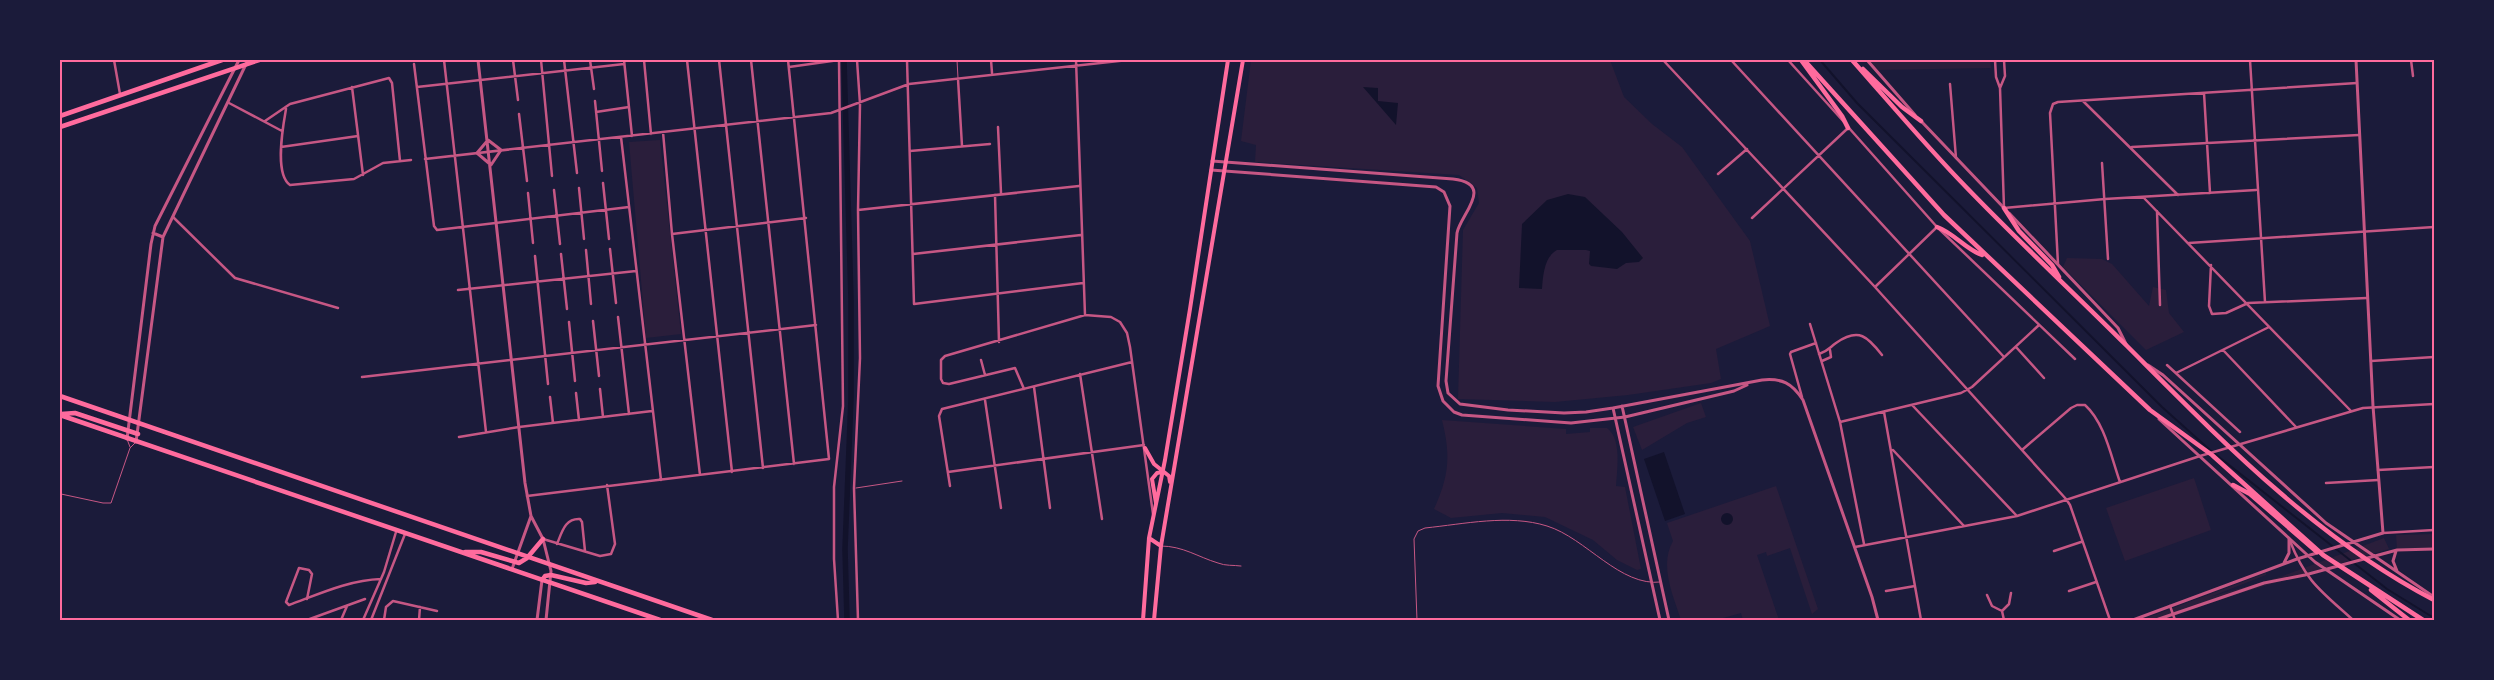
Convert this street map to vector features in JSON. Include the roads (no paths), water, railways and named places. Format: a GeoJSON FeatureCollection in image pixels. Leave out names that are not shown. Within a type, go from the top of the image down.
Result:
{"type":"FeatureCollection","features":[{"type":"Feature","properties":{"kind":"main road"},"geometry":{"type":"LineString","coordinates":[[60,116],[222,60]]}},
{"type":"Feature","properties":{"kind":"main road"},"geometry":{"type":"LineString","coordinates":[[60,127],[247,62],[259,60]]}},
{"type":"Feature","properties":{"kind":"main road"},"geometry":{"type":"LineString","coordinates":[[1143,620],[1149,538],[1154,523],[1228,60]]}},
{"type":"Feature","properties":{"kind":"main road"},"geometry":{"type":"LineString","coordinates":[[1154,620],[1161,546],[1243,60]]}},
{"type":"Feature","properties":{"kind":"main road"},"geometry":{"type":"LineString","coordinates":[[1803,60],[1842,116],[1848,128]]}},
{"type":"Feature","properties":{"kind":"main road"},"geometry":{"type":"LineString","coordinates":[[1803,60],[1944,215],[1984,255],[2150,410],[2212,455],[2323,554],[2409,620]]}},
{"type":"Feature","properties":{"kind":"main road"},"geometry":{"type":"LineString","coordinates":[[1852,60],[1876,80],[1902,107],[1921,121]]}},
{"type":"Feature","properties":{"kind":"main road"},"geometry":{"type":"LineString","coordinates":[[1852,60],[1967,188],[2221,440],[2315,523],[2374,566],[2434,598]]}},
{"type":"Feature","properties":{"kind":"main road"},"geometry":{"type":"LineString","coordinates":[[2004,208],[2020,231],[2052,265],[2059,279]]}},
{"type":"Feature","properties":{"kind":"main road"},"geometry":{"type":"LineString","coordinates":[[1937,227],[1952,234],[1974,251],[1984,255]]}},
{"type":"Feature","properties":{"kind":"main road"},"geometry":{"type":"LineString","coordinates":[[60,396],[316,482],[549,566],[712,620]]}},
{"type":"Feature","properties":{"kind":"main road"},"geometry":{"type":"LineString","coordinates":[[60,415],[75,413],[138,434]]}},
{"type":"Feature","properties":{"kind":"main road"},"geometry":{"type":"LineString","coordinates":[[60,415],[396,532],[461,552],[660,620]]}},
{"type":"Feature","properties":{"kind":"main road"},"geometry":{"type":"LineString","coordinates":[[1145,446],[1150,460],[1162,472],[1168,474],[1171,479],[1170,499]]}},
{"type":"Feature","properties":{"kind":"main road"},"geometry":{"type":"LineString","coordinates":[[1156,506],[1152,479],[1157,473],[1162,472]]}},
{"type":"Feature","properties":{"kind":"main road"},"geometry":{"type":"LineString","coordinates":[[2233,485],[2250,494],[2309,546],[2323,554]]}},
{"type":"Feature","properties":{"kind":"main road"},"geometry":{"type":"LineString","coordinates":[[1149,538],[1161,546]]}},
{"type":"Feature","properties":{"kind":"main road"},"geometry":{"type":"LineString","coordinates":[[461,552],[481,552],[519,563],[527,558],[543,539]]}},
{"type":"Feature","properties":{"kind":"main road"},"geometry":{"type":"LineString","coordinates":[[542,580],[546,576],[551,575],[586,583],[596,582]]}},
{"type":"Feature","properties":{"kind":"main road"},"geometry":{"type":"LineString","coordinates":[[2352,575],[2423,620]]}},
{"type":"Feature","properties":{"kind":"street"},"geometry":{"type":"LineString","coordinates":[[114,60],[120,94]]}},
{"type":"Feature","properties":{"kind":"street"},"geometry":{"type":"LineString","coordinates":[[127,439],[153,233],[158,219],[239,60]]}},
{"type":"Feature","properties":{"kind":"street"},"geometry":{"type":"LineString","coordinates":[[444,60],[480,362],[486,432]]}},
{"type":"Feature","properties":{"kind":"street"},"geometry":{"type":"LineString","coordinates":[[478,60],[490,152],[502,285],[527,496],[532,516],[543,539],[551,575],[546,620]]}},
{"type":"Feature","properties":{"kind":"street"},"geometry":{"type":"LineString","coordinates":[[513,60],[518,100]]}},
{"type":"Feature","properties":{"kind":"street"},"geometry":{"type":"LineString","coordinates":[[540,60],[552,176]]}},
{"type":"Feature","properties":{"kind":"street"},"geometry":{"type":"LineString","coordinates":[[564,60],[577,172]]}},
{"type":"Feature","properties":{"kind":"street"},"geometry":{"type":"LineString","coordinates":[[590,60],[594,89]]}},
{"type":"Feature","properties":{"kind":"street"},"geometry":{"type":"LineString","coordinates":[[624,60],[632,136]]}},
{"type":"Feature","properties":{"kind":"street"},"geometry":{"type":"LineString","coordinates":[[644,60],[651,134]]}},
{"type":"Feature","properties":{"kind":"street"},"geometry":{"type":"LineString","coordinates":[[687,60],[732,472]]}},
{"type":"Feature","properties":{"kind":"street"},"geometry":{"type":"LineString","coordinates":[[719,60],[763,468]]}},
{"type":"Feature","properties":{"kind":"street"},"geometry":{"type":"LineString","coordinates":[[751,60],[794,464]]}},
{"type":"Feature","properties":{"kind":"street"},"geometry":{"type":"LineString","coordinates":[[527,496],[829,459],[806,218],[788,60]]}},
{"type":"Feature","properties":{"kind":"street"},"geometry":{"type":"LineString","coordinates":[[789,67],[839,60],[842,111],[842,406],[834,488],[834,559],[838,620]]}},
{"type":"Feature","properties":{"kind":"street"},"geometry":{"type":"LineString","coordinates":[[857,60],[860,358],[854,488],[858,620]]}},
{"type":"Feature","properties":{"kind":"street"},"geometry":{"type":"LineString","coordinates":[[907,60],[914,304],[1083,283]]}},
{"type":"Feature","properties":{"kind":"street"},"geometry":{"type":"LineString","coordinates":[[991,60],[992,74]]}},
{"type":"Feature","properties":{"kind":"street"},"geometry":{"type":"LineString","coordinates":[[1076,60],[1085,315]]}},
{"type":"Feature","properties":{"kind":"street"},"geometry":{"type":"LineString","coordinates":[[425,159],[795,118],[842,111],[909,84],[1076,64],[1128,60]]}},
{"type":"Feature","properties":{"kind":"street"},"geometry":{"type":"LineString","coordinates":[[1663,60],[1875,287],[2066,499],[2070,505],[2081,542],[2110,620]]}},
{"type":"Feature","properties":{"kind":"street"},"geometry":{"type":"LineString","coordinates":[[1730,60],[2004,357]]}},
{"type":"Feature","properties":{"kind":"street"},"geometry":{"type":"LineString","coordinates":[[1788,60],[1937,227],[2075,359]]}},
{"type":"Feature","properties":{"kind":"street"},"geometry":{"type":"LineString","coordinates":[[1866,60],[1956,159],[2118,328],[2128,346]]}},
{"type":"Feature","properties":{"kind":"street"},"geometry":{"type":"LineString","coordinates":[[1995,60],[1996,77],[2000,88],[2004,208]]}},
{"type":"Feature","properties":{"kind":"street"},"geometry":{"type":"LineString","coordinates":[[2000,88],[2005,76],[2004,60]]}},
{"type":"Feature","properties":{"kind":"street"},"geometry":{"type":"LineString","coordinates":[[2250,60],[2256,190],[2265,302]]}},
{"type":"Feature","properties":{"kind":"street"},"geometry":{"type":"LineString","coordinates":[[2356,60],[2370,361],[2383,533]]}},
{"type":"Feature","properties":{"kind":"street"},"geometry":{"type":"LineString","coordinates":[[2411,60],[2413,76]]}},
{"type":"Feature","properties":{"kind":"street"},"geometry":{"type":"LineString","coordinates":[[136,442],[163,237],[229,103],[247,62]]}},
{"type":"Feature","properties":{"kind":"street"},"geometry":{"type":"LineString","coordinates":[[414,64],[425,159],[436,231],[463,226],[629,207]]}},
{"type":"Feature","properties":{"kind":"street"},"geometry":{"type":"LineString","coordinates":[[417,87],[624,64]]}},
{"type":"Feature","properties":{"kind":"street"},"geometry":{"type":"LineString","coordinates":[[265,121],[296,102],[385,79],[391,80],[400,161]]}},
{"type":"Feature","properties":{"kind":"street"},"geometry":{"type":"LineString","coordinates":[[958,79],[962,146]]}},
{"type":"Feature","properties":{"kind":"street"},"geometry":{"type":"LineString","coordinates":[[2058,264],[2050,113],[2053,104],[2058,102],[2358,83]]}},
{"type":"Feature","properties":{"kind":"street"},"geometry":{"type":"LineString","coordinates":[[1950,84],[1956,159]]}},
{"type":"Feature","properties":{"kind":"street"},"geometry":{"type":"LineString","coordinates":[[352,87],[363,175]]}},
{"type":"Feature","properties":{"kind":"street"},"geometry":{"type":"LineString","coordinates":[[2204,93],[2210,193]]}},
{"type":"Feature","properties":{"kind":"street"},"geometry":{"type":"LineString","coordinates":[[595,101],[602,171]]}},
{"type":"Feature","properties":{"kind":"street"},"geometry":{"type":"LineString","coordinates":[[2083,101],[2132,147],[2178,195]]}},
{"type":"Feature","properties":{"kind":"street"},"geometry":{"type":"LineString","coordinates":[[229,103],[282,131]]}},
{"type":"Feature","properties":{"kind":"street"},"geometry":{"type":"LineString","coordinates":[[596,112],[629,107]]}},
{"type":"Feature","properties":{"kind":"street"},"geometry":{"type":"LineString","coordinates":[[286,108],[281,147],[283,176],[290,185],[347,180],[363,175],[378,165],[412,160]]}},
{"type":"Feature","properties":{"kind":"street"},"geometry":{"type":"LineString","coordinates":[[519,114],[527,181]]}},
{"type":"Feature","properties":{"kind":"street"},"geometry":{"type":"LineString","coordinates":[[998,127],[1001,194]]}},
{"type":"Feature","properties":{"kind":"street"},"geometry":{"type":"LineString","coordinates":[[1752,218],[1818,154],[1848,128]]}},
{"type":"Feature","properties":{"kind":"street"},"geometry":{"type":"LineString","coordinates":[[663,132],[672,234],[700,475]]}},
{"type":"Feature","properties":{"kind":"street"},"geometry":{"type":"LineString","coordinates":[[2132,147],[2359,135]]}},
{"type":"Feature","properties":{"kind":"street"},"geometry":{"type":"LineString","coordinates":[[281,147],[358,136]]}},
{"type":"Feature","properties":{"kind":"street"},"geometry":{"type":"LineString","coordinates":[[621,137],[661,480]]}},
{"type":"Feature","properties":{"kind":"street"},"geometry":{"type":"LineString","coordinates":[[488,140],[502,150]]}},
{"type":"Feature","properties":{"kind":"street"},"geometry":{"type":"LineString","coordinates":[[477,153],[488,140]]}},
{"type":"Feature","properties":{"kind":"street"},"geometry":{"type":"LineString","coordinates":[[910,151],[990,144]]}},
{"type":"Feature","properties":{"kind":"street"},"geometry":{"type":"LineString","coordinates":[[1718,174],[1747,149]]}},
{"type":"Feature","properties":{"kind":"street"},"geometry":{"type":"LineString","coordinates":[[491,165],[502,150]]}},
{"type":"Feature","properties":{"kind":"street"},"geometry":{"type":"LineString","coordinates":[[477,153],[491,165]]}},
{"type":"Feature","properties":{"kind":"street"},"geometry":{"type":"LineString","coordinates":[[1212,161],[1460,180],[1472,190],[1473,204],[1458,226],[1455,260],[1446,381],[1448,393],[1455,401],[1474,407],[1564,413],[1586,412],[1772,379],[1783,381],[1796,388],[1803,400]]}},
{"type":"Feature","properties":{"kind":"street"},"geometry":{"type":"LineString","coordinates":[[2102,162],[2108,258]]}},
{"type":"Feature","properties":{"kind":"street"},"geometry":{"type":"LineString","coordinates":[[1334,169],[1334,179]]}},
{"type":"Feature","properties":{"kind":"street"},"geometry":{"type":"LineString","coordinates":[[1210,170],[1436,187],[1444,192],[1448,197],[1450,206],[1438,386],[1439,394],[1448,407],[1462,414],[1571,423],[1625,417],[1734,391],[1750,383]]}},
{"type":"Feature","properties":{"kind":"street"},"geometry":{"type":"LineString","coordinates":[[603,183],[609,239]]}},
{"type":"Feature","properties":{"kind":"street"},"geometry":{"type":"LineString","coordinates":[[858,210],[1080,186]]}},
{"type":"Feature","properties":{"kind":"street"},"geometry":{"type":"LineString","coordinates":[[579,188],[584,239]]}},
{"type":"Feature","properties":{"kind":"street"},"geometry":{"type":"LineString","coordinates":[[554,190],[560,244]]}},
{"type":"Feature","properties":{"kind":"street"},"geometry":{"type":"LineString","coordinates":[[2004,208],[2055,202],[2256,190]]}},
{"type":"Feature","properties":{"kind":"street"},"geometry":{"type":"LineString","coordinates":[[528,193],[533,243]]}},
{"type":"Feature","properties":{"kind":"street"},"geometry":{"type":"LineString","coordinates":[[995,194],[1000,342]]}},
{"type":"Feature","properties":{"kind":"street"},"geometry":{"type":"LineString","coordinates":[[2143,197],[2351,411]]}},
{"type":"Feature","properties":{"kind":"street"},"geometry":{"type":"LineString","coordinates":[[2157,210],[2160,305]]}},
{"type":"Feature","properties":{"kind":"street"},"geometry":{"type":"LineString","coordinates":[[172,217],[235,278],[338,308]]}},
{"type":"Feature","properties":{"kind":"street"},"geometry":{"type":"LineString","coordinates":[[672,234],[769,224],[806,218]]}},
{"type":"Feature","properties":{"kind":"street"},"geometry":{"type":"LineString","coordinates":[[1875,287],[1937,227]]}},
{"type":"Feature","properties":{"kind":"street"},"geometry":{"type":"LineString","coordinates":[[2189,243],[2434,227]]}},
{"type":"Feature","properties":{"kind":"street"},"geometry":{"type":"LineString","coordinates":[[153,233],[163,237]]}},
{"type":"Feature","properties":{"kind":"street"},"geometry":{"type":"LineString","coordinates":[[913,254],[1081,235]]}},
{"type":"Feature","properties":{"kind":"street"},"geometry":{"type":"LineString","coordinates":[[610,249],[616,303]]}},
{"type":"Feature","properties":{"kind":"street"},"geometry":{"type":"LineString","coordinates":[[586,250],[591,304]]}},
{"type":"Feature","properties":{"kind":"street"},"geometry":{"type":"LineString","coordinates":[[561,254],[567,309]]}},
{"type":"Feature","properties":{"kind":"street"},"geometry":{"type":"LineString","coordinates":[[535,256],[548,384]]}},
{"type":"Feature","properties":{"kind":"street"},"geometry":{"type":"LineString","coordinates":[[2211,265],[2209,306],[2212,314],[2226,313],[2248,303],[2367,298]]}},
{"type":"Feature","properties":{"kind":"street"},"geometry":{"type":"LineString","coordinates":[[458,290],[636,271]]}},
{"type":"Feature","properties":{"kind":"street"},"geometry":{"type":"LineString","coordinates":[[1024,389],[1016,368],[943,384],[940,363],[945,356],[1000,342],[1085,315],[1111,317],[1120,322],[1129,339],[1154,523]]}},
{"type":"Feature","properties":{"kind":"street"},"geometry":{"type":"LineString","coordinates":[[618,317],[629,414]]}},
{"type":"Feature","properties":{"kind":"street"},"geometry":{"type":"LineString","coordinates":[[594,321],[599,376]]}},
{"type":"Feature","properties":{"kind":"street"},"geometry":{"type":"LineString","coordinates":[[569,322],[575,381]]}},
{"type":"Feature","properties":{"kind":"street"},"geometry":{"type":"LineString","coordinates":[[1810,324],[1840,422],[1864,544]]}},
{"type":"Feature","properties":{"kind":"street"},"geometry":{"type":"LineString","coordinates":[[1840,422],[1953,396],[1968,390],[2039,325]]}},
{"type":"Feature","properties":{"kind":"street"},"geometry":{"type":"LineString","coordinates":[[362,376],[816,326]]}},
{"type":"Feature","properties":{"kind":"street"},"geometry":{"type":"LineString","coordinates":[[2176,373],[2269,327]]}},
{"type":"Feature","properties":{"kind":"street"},"geometry":{"type":"LineString","coordinates":[[1820,354],[1830,350],[1836,343],[1856,334],[1869,338],[1882,355]]}},
{"type":"Feature","properties":{"kind":"street"},"geometry":{"type":"LineString","coordinates":[[1816,343],[1790,354],[1803,400],[1855,547],[1878,620]]}},
{"type":"Feature","properties":{"kind":"street"},"geometry":{"type":"LineString","coordinates":[[2016,347],[2044,378]]}},
{"type":"Feature","properties":{"kind":"street"},"geometry":{"type":"LineString","coordinates":[[1822,361],[1831,357],[1830,350]]}},
{"type":"Feature","properties":{"kind":"street"},"geometry":{"type":"LineString","coordinates":[[2223,350],[2296,428]]}},
{"type":"Feature","properties":{"kind":"street"},"geometry":{"type":"LineString","coordinates":[[2370,361],[2434,357]]}},
{"type":"Feature","properties":{"kind":"street"},"geometry":{"type":"LineString","coordinates":[[981,360],[985,375]]}},
{"type":"Feature","properties":{"kind":"street"},"geometry":{"type":"LineString","coordinates":[[950,486],[939,416],[942,409],[985,400],[1132,362]]}},
{"type":"Feature","properties":{"kind":"street"},"geometry":{"type":"LineString","coordinates":[[2143,363],[2163,375],[2236,445],[2326,522],[2362,550],[2375,556],[2434,598]]}},
{"type":"Feature","properties":{"kind":"street"},"geometry":{"type":"LineString","coordinates":[[2167,365],[2240,432]]}},
{"type":"Feature","properties":{"kind":"street"},"geometry":{"type":"LineString","coordinates":[[1080,374],[1102,519]]}},
{"type":"Feature","properties":{"kind":"street"},"geometry":{"type":"LineString","coordinates":[[1034,387],[1050,508]]}},
{"type":"Feature","properties":{"kind":"street"},"geometry":{"type":"LineString","coordinates":[[600,389],[603,416]]}},
{"type":"Feature","properties":{"kind":"street"},"geometry":{"type":"LineString","coordinates":[[576,392],[579,420]]}},
{"type":"Feature","properties":{"kind":"street"},"geometry":{"type":"LineString","coordinates":[[550,397],[553,423]]}},
{"type":"Feature","properties":{"kind":"street"},"geometry":{"type":"LineString","coordinates":[[985,400],[1001,508]]}},
{"type":"Feature","properties":{"kind":"street"},"geometry":{"type":"LineString","coordinates":[[2022,450],[2071,408],[2085,404],[2102,430],[2120,482]]}},
{"type":"Feature","properties":{"kind":"street"},"geometry":{"type":"LineString","coordinates":[[1855,547],[2017,516],[2204,454],[2351,411],[2373,406],[2434,404]]}},
{"type":"Feature","properties":{"kind":"street"},"geometry":{"type":"LineString","coordinates":[[1622,406],[1669,620]]}},
{"type":"Feature","properties":{"kind":"street"},"geometry":{"type":"LineString","coordinates":[[1913,406],[2017,516]]}},
{"type":"Feature","properties":{"kind":"street"},"geometry":{"type":"LineString","coordinates":[[1614,408],[1660,620]]}},
{"type":"Feature","properties":{"kind":"street"},"geometry":{"type":"LineString","coordinates":[[2150,410],[2325,570],[2400,620]]}},
{"type":"Feature","properties":{"kind":"street"},"geometry":{"type":"LineString","coordinates":[[459,437],[519,427],[652,411]]}},
{"type":"Feature","properties":{"kind":"street"},"geometry":{"type":"LineString","coordinates":[[1884,412],[1921,620]]}},
{"type":"Feature","properties":{"kind":"street"},"geometry":{"type":"LineString","coordinates":[[948,472],[1145,446]]}},
{"type":"Feature","properties":{"kind":"street"},"geometry":{"type":"LineString","coordinates":[[1892,449],[1964,526]]}},
{"type":"Feature","properties":{"kind":"street"},"geometry":{"type":"LineString","coordinates":[[2378,470],[2434,467]]}},
{"type":"Feature","properties":{"kind":"street"},"geometry":{"type":"LineString","coordinates":[[2326,483],[2378,480]]}},
{"type":"Feature","properties":{"kind":"street"},"geometry":{"type":"LineString","coordinates":[[543,539],[585,551],[608,555],[613,552],[615,544],[607,485]]}},
{"type":"Feature","properties":{"kind":"street"},"geometry":{"type":"LineString","coordinates":[[512,569],[532,516]]}},
{"type":"Feature","properties":{"kind":"street"},"geometry":{"type":"LineString","coordinates":[[557,544],[567,522],[573,519],[580,519],[582,522],[585,551]]}},
{"type":"Feature","properties":{"kind":"street"},"geometry":{"type":"LineString","coordinates":[[2132,620],[2282,564],[2345,543],[2383,533],[2434,530]]}},
{"type":"Feature","properties":{"kind":"street"},"geometry":{"type":"LineString","coordinates":[[363,620],[381,579],[396,532]]}},
{"type":"Feature","properties":{"kind":"street"},"geometry":{"type":"LineString","coordinates":[[371,620],[405,534]]}},
{"type":"Feature","properties":{"kind":"street"},"geometry":{"type":"LineString","coordinates":[[2288,537],[2305,575],[2353,620]]}},
{"type":"Feature","properties":{"kind":"street"},"geometry":{"type":"LineString","coordinates":[[2282,564],[2289,553],[2288,537]]}},
{"type":"Feature","properties":{"kind":"street"},"geometry":{"type":"LineString","coordinates":[[2054,551],[2081,542]]}},
{"type":"Feature","properties":{"kind":"street"},"geometry":{"type":"LineString","coordinates":[[2156,620],[2248,588],[2325,570],[2397,550],[2434,549]]}},
{"type":"Feature","properties":{"kind":"street"},"geometry":{"type":"LineString","coordinates":[[2357,561],[2362,550]]}},
{"type":"Feature","properties":{"kind":"street"},"geometry":{"type":"LineString","coordinates":[[2397,550],[2394,561],[2397,572]]}},
{"type":"Feature","properties":{"kind":"street"},"geometry":{"type":"LineString","coordinates":[[385,567],[392,570]]}},
{"type":"Feature","properties":{"kind":"street"},"geometry":{"type":"LineString","coordinates":[[307,599],[312,574],[309,570],[299,568],[286,602],[289,605],[307,599],[354,582],[381,579]]}},
{"type":"Feature","properties":{"kind":"street"},"geometry":{"type":"LineString","coordinates":[[537,620],[542,580]]}},
{"type":"Feature","properties":{"kind":"street"},"geometry":{"type":"LineString","coordinates":[[2069,591],[2096,582]]}},
{"type":"Feature","properties":{"kind":"street"},"geometry":{"type":"LineString","coordinates":[[1886,591],[1915,586]]}},
{"type":"Feature","properties":{"kind":"street"},"geometry":{"type":"LineString","coordinates":[[2002,611],[2009,604],[2011,593]]}},
{"type":"Feature","properties":{"kind":"street"},"geometry":{"type":"LineString","coordinates":[[1987,595],[1992,606],[2002,611]]}},
{"type":"Feature","properties":{"kind":"street"},"geometry":{"type":"LineString","coordinates":[[307,620],[365,599]]}},
{"type":"Feature","properties":{"kind":"street"},"geometry":{"type":"LineString","coordinates":[[384,620],[386,607],[393,601],[437,611]]}},
{"type":"Feature","properties":{"kind":"street"},"geometry":{"type":"LineString","coordinates":[[341,620],[347,606]]}},
{"type":"Feature","properties":{"kind":"street"},"geometry":{"type":"LineString","coordinates":[[2170,606],[2175,620]]}},
{"type":"Feature","properties":{"kind":"street"},"geometry":{"type":"LineString","coordinates":[[419,620],[420,607]]}},
{"type":"Feature","properties":{"kind":"street"},"geometry":{"type":"LineString","coordinates":[[2002,611],[2004,620]]}},
{"type":"Feature","properties":{"kind":"lane"},"geometry":{"type":"LineString","coordinates":[[957,60],[958,79]]}},
{"type":"Feature","properties":{"kind":"lane"},"geometry":{"type":"LineString","coordinates":[[127,439],[130,448]]}},
{"type":"Feature","properties":{"kind":"lane"},"geometry":{"type":"LineString","coordinates":[[61,494],[107,504],[111,503],[130,448],[136,442]]}},
{"type":"Feature","properties":{"kind":"lane"},"geometry":{"type":"LineString","coordinates":[[854,488],[902,481]]}},
{"type":"Feature","properties":{"kind":"lane"},"geometry":{"type":"LineString","coordinates":[[1417,620],[1414,539],[1418,531],[1425,528],[1517,520],[1546,525],[1573,537],[1619,572],[1652,583],[1661,582]]}},
{"type":"Feature","properties":{"kind":"lane"},"geometry":{"type":"LineString","coordinates":[[1161,546],[1172,546],[1197,554],[1216,563],[1241,566]]}},
{"type":"Feature","properties":{"kind":"waterway"},"geometry":{"type":"LineString","coordinates":[[844,60],[851,300],[851,398],[845,549],[847,620]]}},
{"type":"Feature","properties":{"kind":"waterway"},"geometry":{"type":"LineString","coordinates":[[1820,60],[1857,103],[2162,407],[2210,450],[2387,589],[2434,618]]}}]}
